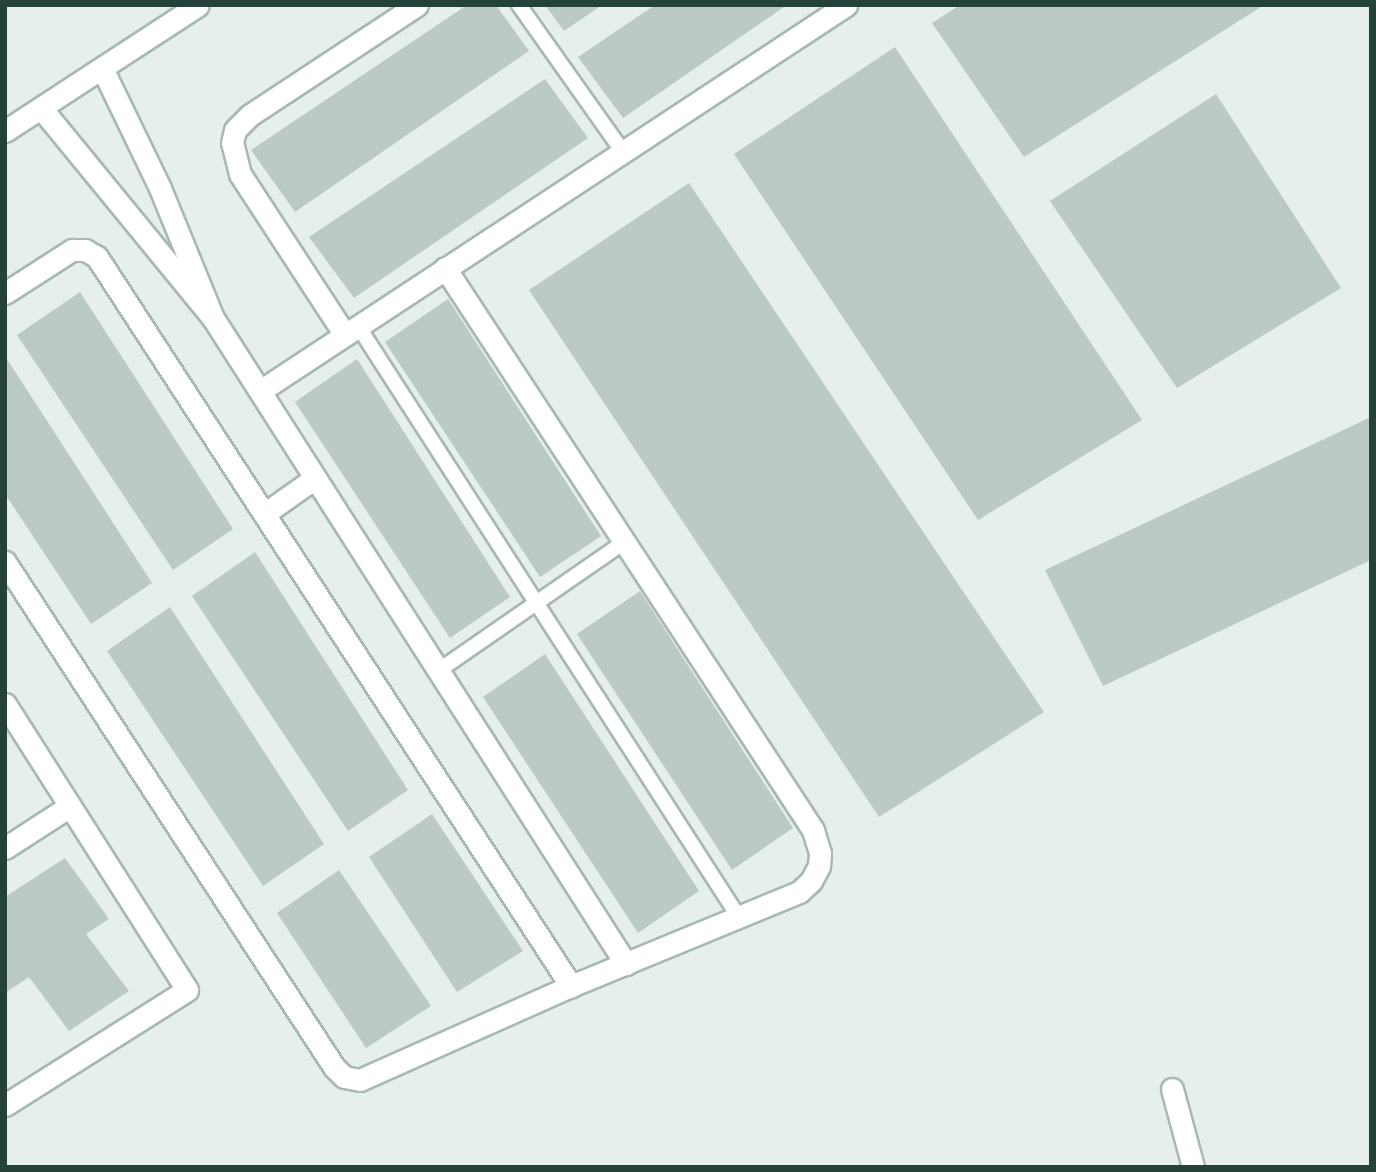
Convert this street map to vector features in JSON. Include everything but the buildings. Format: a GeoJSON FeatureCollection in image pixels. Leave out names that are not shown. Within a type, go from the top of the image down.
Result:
{"type":"FeatureCollection","features":[{"type":"Feature","properties":{"kind":"street"},"geometry":{"type":"LineString","coordinates":[[5,131],[198,5]]}},
{"type":"Feature","properties":{"kind":"street"},"geometry":{"type":"LineString","coordinates":[[351,330],[240,174],[232,143],[235,130],[250,115],[417,5]]}},
{"type":"Feature","properties":{"kind":"street"},"geometry":{"type":"LineString","coordinates":[[260,391],[846,5]]}},
{"type":"Feature","properties":{"kind":"street"},"geometry":{"type":"LineString","coordinates":[[102,68],[160,188],[214,318]]}},
{"type":"Feature","properties":{"kind":"street"},"geometry":{"type":"LineString","coordinates":[[41,108],[214,318],[626,964]]}},
{"type":"Feature","properties":{"kind":"street"},"geometry":{"type":"LineString","coordinates":[[5,293],[72,250],[85,250],[97,257],[571,986]]}},
{"type":"Feature","properties":{"kind":"street"},"geometry":{"type":"LineString","coordinates":[[5,562],[334,1067],[344,1077],[360,1080],[571,986],[740,919],[799,892],[811,881],[819,866],[820,853],[813,830],[445,268]]}},
{"type":"Feature","properties":{"kind":"street"},"geometry":{"type":"LineString","coordinates":[[264,514],[316,478]]}},
{"type":"Feature","properties":{"kind":"street"},"geometry":{"type":"LineString","coordinates":[[5,704],[187,990],[5,1105]]}},
{"type":"Feature","properties":{"kind":"street"},"geometry":{"type":"LineString","coordinates":[[5,848],[70,806]]}},
{"type":"Feature","properties":{"kind":"street"},"geometry":{"type":"LineString","coordinates":[[1172,1089],[1193,1167]]}},
{"type":"Feature","properties":{"kind":"lane"},"geometry":{"type":"LineString","coordinates":[[519,5],[623,152]]}},
{"type":"Feature","properties":{"kind":"lane"},"geometry":{"type":"LineString","coordinates":[[351,330],[537,602],[740,919]]}},
{"type":"Feature","properties":{"kind":"lane"},"geometry":{"type":"LineString","coordinates":[[438,671],[624,542]]}}]}
